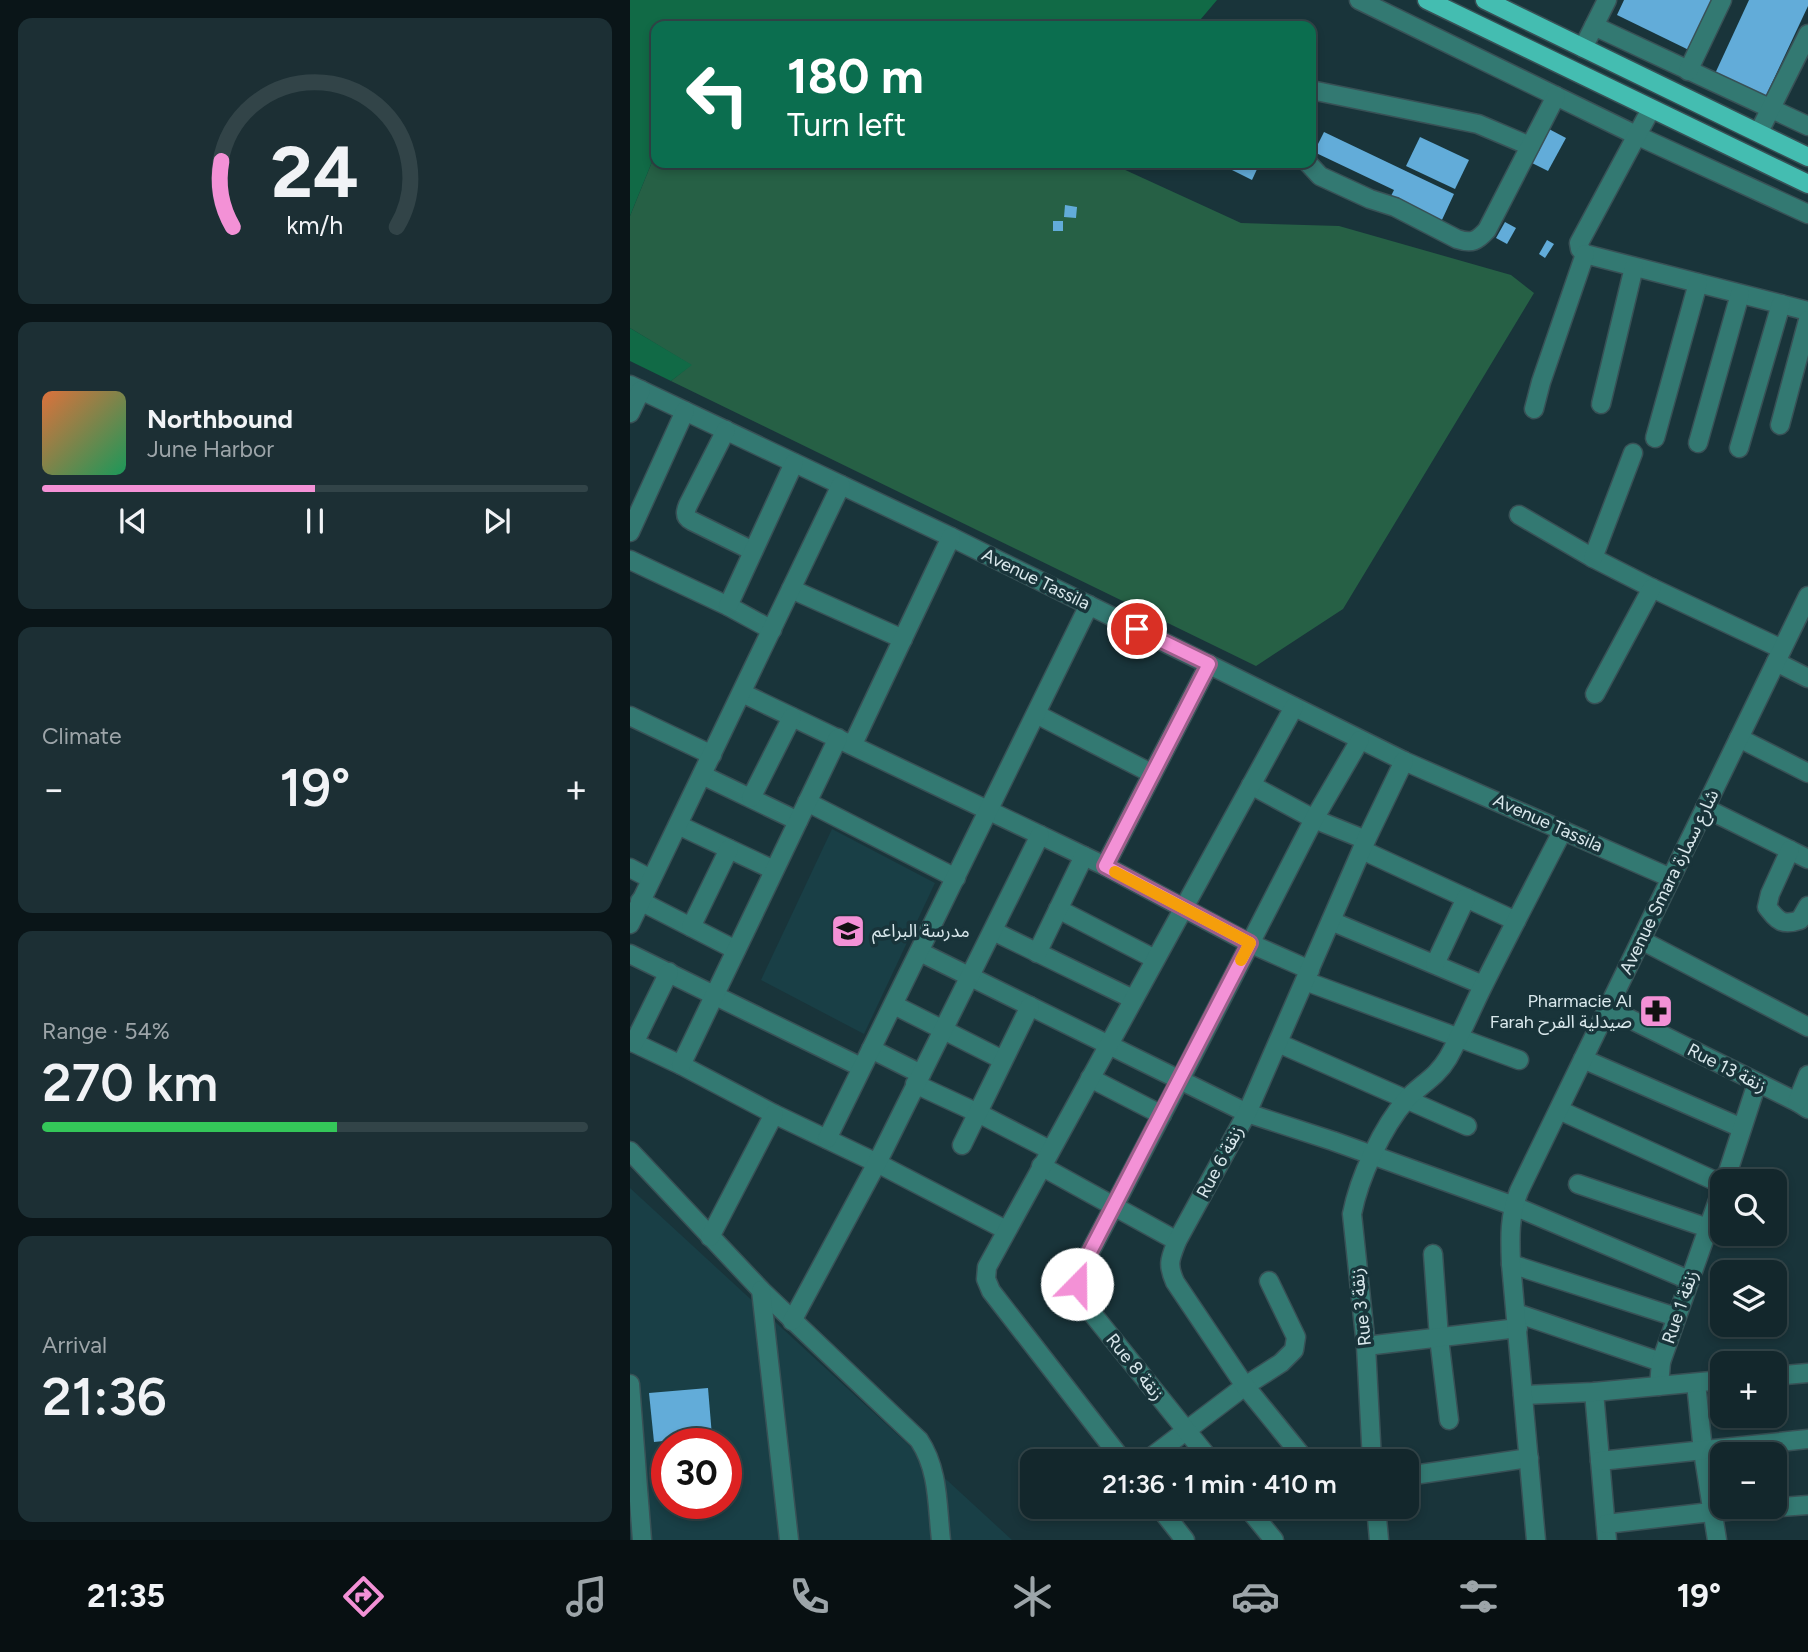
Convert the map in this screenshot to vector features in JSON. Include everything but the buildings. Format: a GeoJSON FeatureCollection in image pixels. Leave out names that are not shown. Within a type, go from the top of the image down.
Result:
{"type":"FeatureCollection","features":[{"type":"Feature","properties":{"kind":"main road"},"geometry":{"type":"LineString","coordinates":[[1427,0],[1808,184]]}},
{"type":"Feature","properties":{"kind":"main road"},"geometry":{"type":"LineString","coordinates":[[1485,0],[1808,157]]}},
{"type":"Feature","properties":{"kind":"street"},"geometry":{"type":"LineString","coordinates":[[1359,0],[1638,136],[1808,214]]}},
{"type":"Feature","properties":{"kind":"street"},"geometry":{"type":"LineString","coordinates":[[1688,71],[1722,0]]}},
{"type":"Feature","properties":{"kind":"street"},"geometry":{"type":"LineString","coordinates":[[1583,47],[1603,1]]}},
{"type":"Feature","properties":{"kind":"street"},"geometry":{"type":"LineString","coordinates":[[1594,26],[1808,126]]}},
{"type":"Feature","properties":{"kind":"street"},"geometry":{"type":"LineString","coordinates":[[1759,132],[1808,33]]}},
{"type":"Feature","properties":{"kind":"street"},"geometry":{"type":"LineString","coordinates":[[1316,91],[1478,124],[1530,146]]}},
{"type":"Feature","properties":{"kind":"street"},"geometry":{"type":"LineString","coordinates":[[1313,168],[1321,176],[1370,199],[1395,206],[1457,239],[1467,242],[1478,239],[1487,230],[1556,96]]}},
{"type":"Feature","properties":{"kind":"street"},"geometry":{"type":"LineString","coordinates":[[1651,109],[1592,217],[1579,243],[1580,249],[1585,254],[1808,311]]}},
{"type":"Feature","properties":{"kind":"street"},"geometry":{"type":"LineString","coordinates":[[1534,409],[1585,254]]}},
{"type":"Feature","properties":{"kind":"street"},"geometry":{"type":"LineString","coordinates":[[1601,404],[1634,267]]}},
{"type":"Feature","properties":{"kind":"street"},"geometry":{"type":"LineString","coordinates":[[1655,438],[1698,283]]}},
{"type":"Feature","properties":{"kind":"street"},"geometry":{"type":"LineString","coordinates":[[1698,443],[1740,294]]}},
{"type":"Feature","properties":{"kind":"street"},"geometry":{"type":"LineString","coordinates":[[1739,448],[1781,304]]}},
{"type":"Feature","properties":{"kind":"street"},"geometry":{"type":"LineString","coordinates":[[1780,425],[1808,320]]}},
{"type":"Feature","properties":{"kind":"street"},"geometry":{"type":"LineString","coordinates":[[630,413],[635,387]]}},
{"type":"Feature","properties":{"kind":"street","name":"Avenue Tassila"},"geometry":{"type":"LineString","coordinates":[[635,387],[951,537],[1404,761],[1671,878]]}},
{"type":"Feature","properties":{"kind":"street"},"geometry":{"type":"LineString","coordinates":[[630,532],[685,411]]}},
{"type":"Feature","properties":{"kind":"street"},"geometry":{"type":"LineString","coordinates":[[726,430],[685,514],[689,519],[753,551]]}},
{"type":"Feature","properties":{"kind":"street"},"geometry":{"type":"LineString","coordinates":[[1593,558],[1633,453]]}},
{"type":"Feature","properties":{"kind":"street"},"geometry":{"type":"LineString","coordinates":[[728,607],[794,463]]}},
{"type":"Feature","properties":{"kind":"street"},"geometry":{"type":"LineString","coordinates":[[630,924],[841,485]]}},
{"type":"Feature","properties":{"kind":"street"},"geometry":{"type":"LineString","coordinates":[[1519,515],[1593,558],[1779,656],[1808,678]]}},
{"type":"Feature","properties":{"kind":"street"},"geometry":{"type":"LineString","coordinates":[[681,1065],[807,802],[846,741],[903,639],[951,537]]}},
{"type":"Feature","properties":{"kind":"street"},"geometry":{"type":"LineString","coordinates":[[630,560],[772,630]]}},
{"type":"Feature","properties":{"kind":"street"},"geometry":{"type":"LineString","coordinates":[[1595,694],[1652,588]]}},
{"type":"Feature","properties":{"kind":"street"},"geometry":{"type":"LineString","coordinates":[[791,589],[903,639]]}},
{"type":"Feature","properties":{"kind":"street","name":"Avenue Smara شارع سمارة"},"geometry":{"type":"LineString","coordinates":[[1536,1540],[1511,1264],[1509,1232],[1514,1206],[1808,596]]}},
{"type":"Feature","properties":{"kind":"street"},"geometry":{"type":"LineString","coordinates":[[827,1139],[1089,605]]}},
{"type":"Feature","properties":{"kind":"street"},"geometry":{"type":"LineString","coordinates":[[1105,866],[1209,664]]}},
{"type":"Feature","properties":{"kind":"street"},"geometry":{"type":"LineString","coordinates":[[742,692],[1105,866],[1308,975],[1457,1038],[1519,1060]]}},
{"type":"Feature","properties":{"kind":"street"},"geometry":{"type":"LineString","coordinates":[[1114,1449],[988,1285],[986,1267],[1294,707]]}},
{"type":"Feature","properties":{"kind":"street"},"geometry":{"type":"LineString","coordinates":[[1036,714],[1151,774]]}},
{"type":"Feature","properties":{"kind":"street"},"geometry":{"type":"LineString","coordinates":[[630,716],[712,755]]}},
{"type":"Feature","properties":{"kind":"street"},"geometry":{"type":"LineString","coordinates":[[751,799],[792,717]]}},
{"type":"Feature","properties":{"kind":"street"},"geometry":{"type":"LineString","coordinates":[[1739,738],[1808,773]]}},
{"type":"Feature","properties":{"kind":"street","name":"Rue 8 زنقة"},"geometry":{"type":"LineString","coordinates":[[1201,1449],[1091,1312],[1080,1296],[1077,1284],[1080,1271],[1113,1206],[1314,819],[1360,740]]}},
{"type":"Feature","properties":{"kind":"street","name":"Rue 6 زنقة"},"geometry":{"type":"LineString","coordinates":[[1296,1449],[1245,1386],[1175,1282],[1170,1271],[1170,1261],[1177,1241],[1247,1113],[1364,845],[1404,761]]}},
{"type":"Feature","properties":{"kind":"street"},"geometry":{"type":"LineString","coordinates":[[702,775],[798,821]]}},
{"type":"Feature","properties":{"kind":"street"},"geometry":{"type":"LineString","coordinates":[[1251,785],[1466,898],[1516,920]]}},
{"type":"Feature","properties":{"kind":"street"},"geometry":{"type":"LineString","coordinates":[[807,802],[956,878]]}},
{"type":"Feature","properties":{"kind":"street"},"geometry":{"type":"LineString","coordinates":[[1705,808],[1808,859]]}},
{"type":"Feature","properties":{"kind":"street"},"geometry":{"type":"LineString","coordinates":[[678,825],[774,870]]}},
{"type":"Feature","properties":{"kind":"street","name":"Rue 3 زنقة"},"geometry":{"type":"LineString","coordinates":[[1371,1449],[1366,1346],[1352,1214],[1356,1194],[1371,1156],[1390,1124],[1407,1099],[1432,1079],[1447,1058],[1563,830]]}},
{"type":"Feature","properties":{"kind":"street"},"geometry":{"type":"LineString","coordinates":[[792,1321],[877,1163],[1040,835]]}},
{"type":"Feature","properties":{"kind":"street"},"geometry":{"type":"LineString","coordinates":[[691,927],[729,849]]}},
{"type":"Feature","properties":{"kind":"street"},"geometry":{"type":"LineString","coordinates":[[1790,850],[1770,894],[1767,908],[1776,919],[1789,924],[1800,920],[1808,906]]}},
{"type":"Feature","properties":{"kind":"street"},"geometry":{"type":"LineString","coordinates":[[1037,953],[1084,856]]}},
{"type":"Feature","properties":{"kind":"street"},"geometry":{"type":"LineString","coordinates":[[630,868],[651,879]]}},
{"type":"Feature","properties":{"kind":"street"},"geometry":{"type":"LineString","coordinates":[[1434,964],[1466,898]]}},
{"type":"Feature","properties":{"kind":"street"},"geometry":{"type":"LineString","coordinates":[[640,901],[736,950]]}},
{"type":"Feature","properties":{"kind":"street"},"geometry":{"type":"LineString","coordinates":[[1058,909],[1155,959]]}},
{"type":"Feature","properties":{"kind":"street"},"geometry":{"type":"LineString","coordinates":[[1331,921],[1483,985]]}},
{"type":"Feature","properties":{"kind":"street"},"geometry":{"type":"LineString","coordinates":[[993,931],[1133,999]]}},
{"type":"Feature","properties":{"kind":"street"},"geometry":{"type":"LineString","coordinates":[[1641,940],[1808,1027]]}},
{"type":"Feature","properties":{"kind":"street"},"geometry":{"type":"LineString","coordinates":[[920,952],[1247,1113],[1514,1206],[1689,1280]]}},
{"type":"Feature","properties":{"kind":"street"},"geometry":{"type":"LineString","coordinates":[[630,954],[861,1068]]}},
{"type":"Feature","properties":{"kind":"street"},"geometry":{"type":"LineString","coordinates":[[669,972],[632,1042],[1006,1230]]}},
{"type":"Feature","properties":{"kind":"street"},"geometry":{"type":"LineString","coordinates":[[894,1005],[1003,1060]]}},
{"type":"Feature","properties":{"kind":"street"},"geometry":{"type":"LineString","coordinates":[[961,1145],[1030,1006]]}},
{"type":"Feature","properties":{"kind":"street","name":"Rue 13 زنقة"},"geometry":{"type":"LineString","coordinates":[[1608,1008],[1802,1106]]}},
{"type":"Feature","properties":{"kind":"street"},"geometry":{"type":"LineString","coordinates":[[1278,1043],[1466,1126]]}},
{"type":"Feature","properties":{"kind":"street"},"geometry":{"type":"LineString","coordinates":[[871,1049],[978,1113],[1050,1150]]}},
{"type":"Feature","properties":{"kind":"street"},"geometry":{"type":"LineString","coordinates":[[1583,1059],[1742,1128]]}},
{"type":"Feature","properties":{"kind":"street"},"geometry":{"type":"LineString","coordinates":[[1802,1106],[1808,1075]]}},
{"type":"Feature","properties":{"kind":"street"},"geometry":{"type":"LineString","coordinates":[[1090,1078],[1162,1115]]}},
{"type":"Feature","properties":{"kind":"street","name":"Rue 1 زنقة"},"geometry":{"type":"LineString","coordinates":[[1728,1169],[1756,1083]]}},
{"type":"Feature","properties":{"kind":"street"},"geometry":{"type":"LineString","coordinates":[[1559,1110],[1710,1179]]}},
{"type":"Feature","properties":{"kind":"street"},"geometry":{"type":"LineString","coordinates":[[710,1237],[774,1114]]}},
{"type":"Feature","properties":{"kind":"street"},"geometry":{"type":"LineString","coordinates":[[630,1151],[792,1321],[912,1432],[927,1452],[932,1466],[941,1540]]}},
{"type":"Feature","properties":{"kind":"street"},"geometry":{"type":"LineString","coordinates":[[1041,1166],[1177,1241]]}},
{"type":"Feature","properties":{"kind":"street"},"geometry":{"type":"LineString","coordinates":[[1578,1184],[1708,1228]]}},
{"type":"Feature","properties":{"kind":"street","name":"Rue 1 زنقة"},"geometry":{"type":"LineString","coordinates":[[1659,1386],[1661,1362],[1710,1222]]}},
{"type":"Feature","properties":{"kind":"street"},"geometry":{"type":"LineString","coordinates":[[1433,1254],[1449,1420]]}},
{"type":"Feature","properties":{"kind":"street"},"geometry":{"type":"LineString","coordinates":[[1511,1264],[1676,1317]]}},
{"type":"Feature","properties":{"kind":"street"},"geometry":{"type":"LineString","coordinates":[[1162,1449],[1245,1386],[1281,1363],[1294,1350],[1296,1337],[1269,1281]]}},
{"type":"Feature","properties":{"kind":"street"},"geometry":{"type":"LineString","coordinates":[[761,1290],[789,1540]]}},
{"type":"Feature","properties":{"kind":"street"},"geometry":{"type":"LineString","coordinates":[[1366,1346],[1439,1338],[1517,1321],[1661,1362]]}},
{"type":"Feature","properties":{"kind":"street"},"geometry":{"type":"LineString","coordinates":[[1787,1375],[1808,1373]]}},
{"type":"Feature","properties":{"kind":"street"},"geometry":{"type":"LineString","coordinates":[[1523,1395],[1594,1392],[1710,1381]]}},
{"type":"Feature","properties":{"kind":"street"},"geometry":{"type":"LineString","coordinates":[[1696,1383],[1710,1498]]}},
{"type":"Feature","properties":{"kind":"street"},"geometry":{"type":"LineString","coordinates":[[630,1384],[642,1540]]}},
{"type":"Feature","properties":{"kind":"street"},"geometry":{"type":"LineString","coordinates":[[1594,1392],[1606,1532],[1710,1512]]}},
{"type":"Feature","properties":{"kind":"street"},"geometry":{"type":"LineString","coordinates":[[1600,1461],[1808,1439]]}},
{"type":"Feature","properties":{"kind":"street"},"geometry":{"type":"LineString","coordinates":[[1419,1474],[1528,1458]]}},
{"type":"Feature","properties":{"kind":"street"},"geometry":{"type":"LineString","coordinates":[[1787,1507],[1808,1505]]}},
{"type":"Feature","properties":{"kind":"street"},"geometry":{"type":"LineString","coordinates":[[1168,1519],[1185,1540]]}},
{"type":"Feature","properties":{"kind":"street"},"geometry":{"type":"LineString","coordinates":[[1257,1519],[1274,1540]]}},
{"type":"Feature","properties":{"kind":"street"},"geometry":{"type":"LineString","coordinates":[[1377,1519],[1379,1540]]}},
{"type":"Feature","properties":{"kind":"street"},"geometry":{"type":"LineString","coordinates":[[1713,1519],[1717,1540]]}},
{"type":"Feature","properties":{"kind":"shaded area","name":"مدرسة البراعم"},"geometry":{"type":"Polygon","coordinates":[[[832,829],[935,883],[864,1034],[761,980],[832,829]]]}},
{"type":"Feature","properties":{"kind":"shaded area"},"geometry":{"type":"Polygon","coordinates":[[[630,1188],[1012,1540],[630,1540],[630,1188]]]}},
{"type":"Feature","properties":{"kind":"green space"},"geometry":{"type":"Polygon","coordinates":[[[630,0],[1217,0],[1199,21],[651,21],[651,164],[630,216],[630,0]]]}},
{"type":"Feature","properties":{"kind":"green space"},"geometry":{"type":"Polygon","coordinates":[[[651,164],[651,168],[1121,168],[1241,223],[1339,226],[1511,275],[1534,293],[1343,609],[1256,666],[671,381],[691,365],[630,328],[630,216],[651,164]]]}},
{"type":"Feature","properties":{"kind":"green space"},"geometry":{"type":"Polygon","coordinates":[[[630,328],[692,365],[671,381],[630,361],[630,328]]]}},
{"type":"Feature","properties":{"kind":"slow traffic"},"geometry":{"type":"LineString","coordinates":[[1115,872],[1250,943],[1241,960]]}},
{"type":"Feature","properties":{"kind":"place","name":"مدرسة البراعم"},"geometry":{"type":"Point","coordinates":[848,931]}},
{"type":"Feature","properties":{"kind":"place","name":"Pharmacie Al Farah صيدلية الفرح"},"geometry":{"type":"Point","coordinates":[1656,1011]}},
{"type":"Feature","properties":{"kind":"route"},"geometry":{"type":"LineString","coordinates":[[1077,1284],[1080,1271],[1250,943],[1105,866],[1209,664],[1137,629]]}}]}
